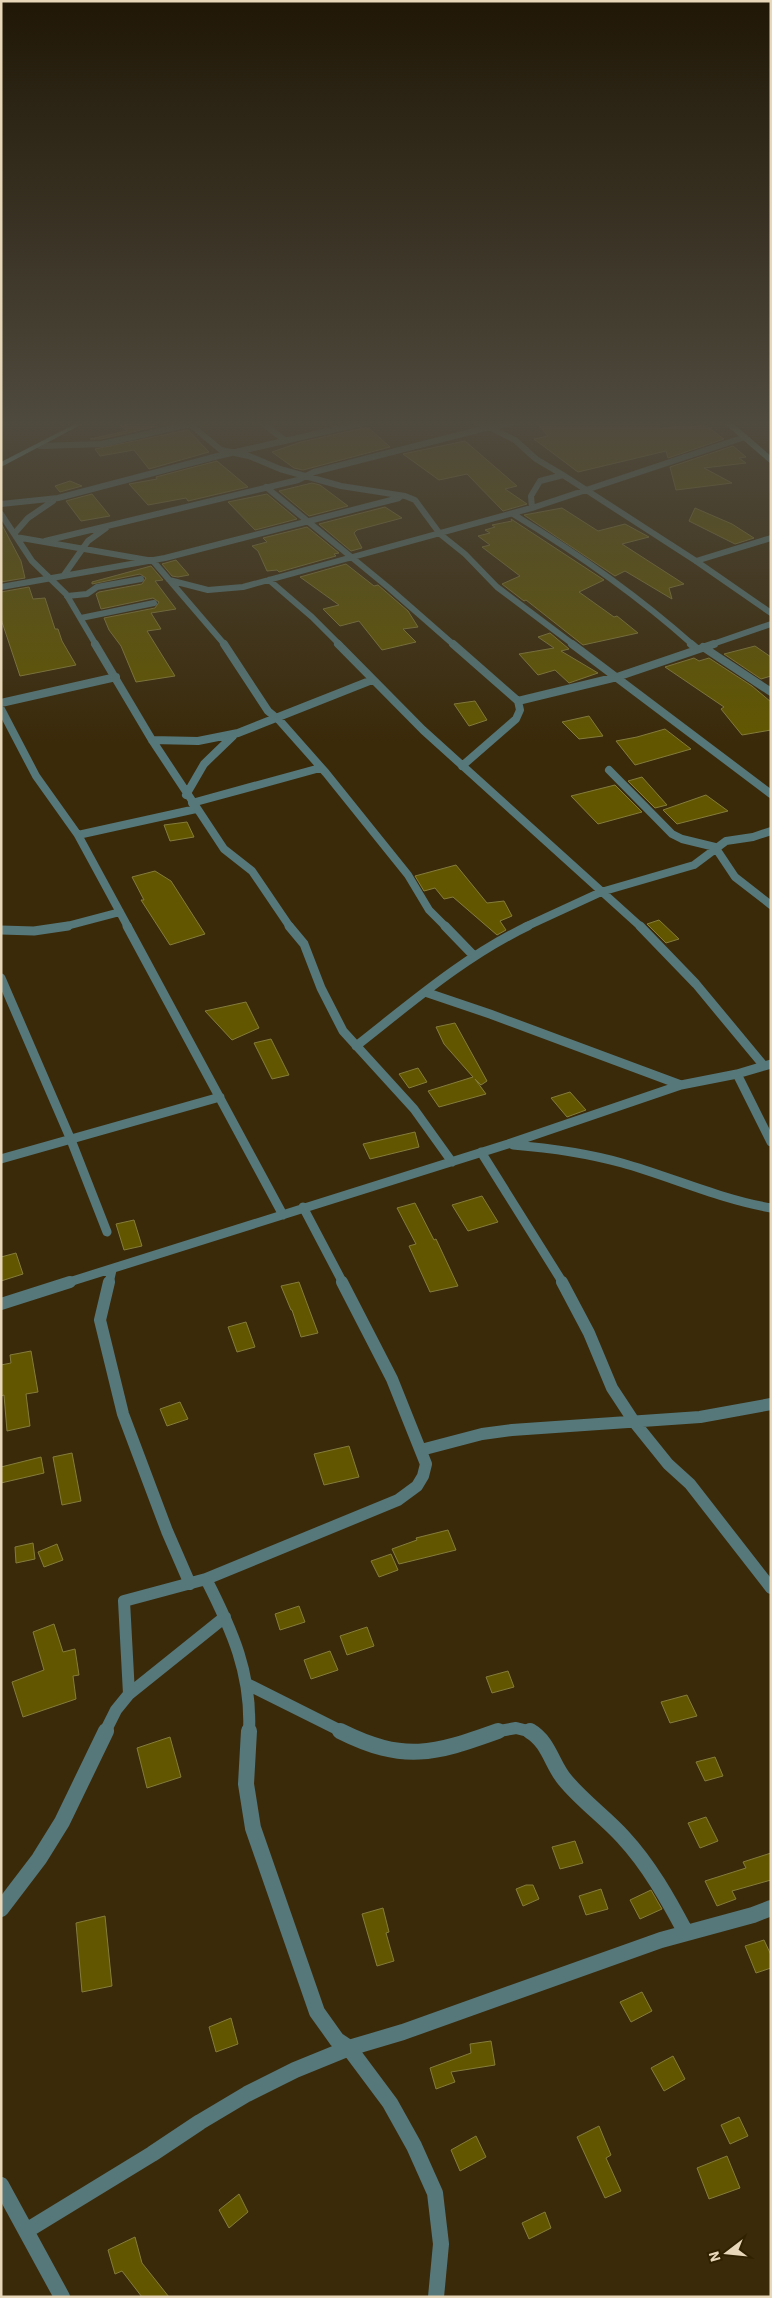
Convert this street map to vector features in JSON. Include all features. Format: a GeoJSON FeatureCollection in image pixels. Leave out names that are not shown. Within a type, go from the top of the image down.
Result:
{"type":"FeatureCollection","features":[{"type":"Feature","properties":{"kind":"street"},"geometry":{"type":"LineString","coordinates":[[10,528],[32,561],[51,577],[67,596],[152,740],[224,849],[252,872],[283,919],[304,944],[343,1031],[414,1109],[452,1162]]}},
{"type":"Feature","properties":{"kind":"street"},"geometry":{"type":"LineString","coordinates":[[15,536],[21,528]]}},
{"type":"Feature","properties":{"kind":"street"},"geometry":{"type":"LineString","coordinates":[[42,542],[94,528]]}},
{"type":"Feature","properties":{"kind":"street"},"geometry":{"type":"LineString","coordinates":[[64,575],[81,550],[96,534],[105,528]]}},
{"type":"Feature","properties":{"kind":"street"},"geometry":{"type":"LineString","coordinates":[[1,587],[153,561],[277,528]]}},
{"type":"Feature","properties":{"kind":"street"},"geometry":{"type":"LineString","coordinates":[[318,528],[518,701],[520,710],[516,719],[462,766]]}},
{"type":"Feature","properties":{"kind":"street"},"geometry":{"type":"LineString","coordinates":[[436,528],[440,534],[507,594],[771,794]]}},
{"type":"Feature","properties":{"kind":"street"},"geometry":{"type":"LineString","coordinates":[[169,580],[217,590],[234,588],[461,528]]}},
{"type":"Feature","properties":{"kind":"street"},"geometry":{"type":"LineString","coordinates":[[536,528],[567,547],[650,607],[700,648],[771,692]]}},
{"type":"Feature","properties":{"kind":"street"},"geometry":{"type":"LineString","coordinates":[[645,528],[771,613]]}},
{"type":"Feature","properties":{"kind":"street"},"geometry":{"type":"LineString","coordinates":[[15,536],[81,550],[153,561],[232,653],[268,711],[320,768],[408,875],[429,910],[474,956]]}},
{"type":"Feature","properties":{"kind":"street"},"geometry":{"type":"LineString","coordinates":[[696,561],[771,538]]}},
{"type":"Feature","properties":{"kind":"street"},"geometry":{"type":"LineString","coordinates":[[67,596],[87,594],[98,587],[141,579]]}},
{"type":"Feature","properties":{"kind":"street"},"geometry":{"type":"LineString","coordinates":[[1,1304],[112,1270],[303,1207],[508,1144],[681,1085],[736,1074],[768,1065],[677,964],[462,766],[372,680],[312,618],[269,580]]}},
{"type":"Feature","properties":{"kind":"street"},"geometry":{"type":"LineString","coordinates":[[81,618],[154,604]]}},
{"type":"Feature","properties":{"kind":"street"},"geometry":{"type":"LineString","coordinates":[[518,701],[616,677],[771,624]]}},
{"type":"Feature","properties":{"kind":"street"},"geometry":{"type":"LineString","coordinates":[[1,703],[116,677]]}},
{"type":"Feature","properties":{"kind":"street"},"geometry":{"type":"LineString","coordinates":[[152,740],[184,743],[236,734],[372,680]]}},
{"type":"Feature","properties":{"kind":"street"},"geometry":{"type":"LineString","coordinates":[[1,709],[36,776],[78,835],[283,1215]]}},
{"type":"Feature","properties":{"kind":"street"},"geometry":{"type":"LineString","coordinates":[[186,794],[204,764],[236,734]]}},
{"type":"Feature","properties":{"kind":"street"},"geometry":{"type":"LineString","coordinates":[[78,835],[194,806],[320,768]]}},
{"type":"Feature","properties":{"kind":"street"},"geometry":{"type":"LineString","coordinates":[[608,770],[672,834],[682,839],[718,848],[735,877],[771,905]]}},
{"type":"Feature","properties":{"kind":"street"},"geometry":{"type":"LineString","coordinates":[[356,1046],[474,956],[529,925],[601,892],[684,869],[703,860],[726,841],[753,837],[771,831]]}},
{"type":"Feature","properties":{"kind":"street"},"geometry":{"type":"LineString","coordinates":[[1,930],[34,931],[56,929],[120,912]]}},
{"type":"Feature","properties":{"kind":"street"},"geometry":{"type":"LineString","coordinates":[[1,978],[71,1140],[107,1232]]}},
{"type":"Feature","properties":{"kind":"street"},"geometry":{"type":"LineString","coordinates":[[425,992],[467,1005],[600,1057],[681,1085]]}},
{"type":"Feature","properties":{"kind":"street"},"geometry":{"type":"LineString","coordinates":[[736,1074],[771,1142]]}},
{"type":"Feature","properties":{"kind":"street"},"geometry":{"type":"LineString","coordinates":[[5,1156],[71,1140],[220,1097]]}},
{"type":"Feature","properties":{"kind":"street"},"geometry":{"type":"LineString","coordinates":[[508,1144],[605,1158],[666,1177],[717,1197],[771,1208]]}},
{"type":"Feature","properties":{"kind":"street"},"geometry":{"type":"LineString","coordinates":[[481,1152],[554,1267],[589,1333],[612,1388],[635,1423],[649,1442],[696,1491],[771,1588]]}},
{"type":"Feature","properties":{"kind":"street"},"geometry":{"type":"LineString","coordinates":[[129,1694],[124,1601],[206,1579],[408,1495],[416,1489],[425,1473],[426,1464],[392,1379],[303,1207]]}},
{"type":"Feature","properties":{"kind":"street"},"geometry":{"type":"LineString","coordinates":[[112,1270],[100,1320],[123,1414],[166,1532],[190,1584]]}},
{"type":"Feature","properties":{"kind":"street"},"geometry":{"type":"LineString","coordinates":[[421,1450],[482,1434],[512,1430],[635,1423],[700,1417],[771,1404]]}},
{"type":"Feature","properties":{"kind":"street"},"geometry":{"type":"LineString","coordinates":[[206,1579],[226,1617],[241,1656],[247,1684],[250,1711],[246,1784],[253,1828],[317,2012],[337,2040],[349,2048],[390,2103],[414,2146],[434,2193],[441,2244],[436,2297]]}},
{"type":"Feature","properties":{"kind":"street"},"geometry":{"type":"LineString","coordinates":[[1,1909],[39,1859],[62,1822],[116,1710],[129,1694],[226,1617]]}},
{"type":"Feature","properties":{"kind":"street"},"geometry":{"type":"LineString","coordinates":[[247,1684],[360,1742],[379,1749],[400,1753],[420,1754],[440,1751],[506,1729],[524,1729],[533,1733],[550,1750],[553,1762],[574,1790],[612,1826],[648,1867],[686,1933]]}},
{"type":"Feature","properties":{"kind":"street"},"geometry":{"type":"LineString","coordinates":[[26,2232],[200,2122],[247,2094],[295,2070],[349,2048],[403,2032],[661,1940],[753,1915],[771,1908]]}},
{"type":"Feature","properties":{"kind":"street"},"geometry":{"type":"LineString","coordinates":[[1,2185],[62,2297]]}},
{"type":"Feature","properties":{"kind":"building"},"geometry":{"type":"Polygon","coordinates":[[[1,528],[4,528],[21,561],[25,578],[1,582],[1,528]]]}},
{"type":"Feature","properties":{"kind":"building"},"geometry":{"type":"Polygon","coordinates":[[[309,528],[339,553],[334,554],[336,556],[279,572],[277,570],[267,571],[258,551],[252,546],[267,542],[263,538],[309,528]]]}},
{"type":"Feature","properties":{"kind":"building"},"geometry":{"type":"Polygon","coordinates":[[[324,528],[364,528],[354,533],[362,548],[351,551],[324,528]]]}},
{"type":"Feature","properties":{"kind":"building"},"geometry":{"type":"Polygon","coordinates":[[[491,528],[525,528],[604,580],[579,592],[614,617],[617,616],[638,633],[583,645],[526,600],[524,601],[502,584],[520,576],[482,547],[490,545],[478,536],[490,533],[485,530],[491,528]]]}},
{"type":"Feature","properties":{"kind":"building"},"geometry":{"type":"Polygon","coordinates":[[[544,528],[594,528],[598,531],[609,528],[633,528],[649,537],[622,544],[684,584],[669,588],[672,599],[625,571],[615,576],[544,528]]]}},
{"type":"Feature","properties":{"kind":"building"},"geometry":{"type":"Polygon","coordinates":[[[703,528],[739,528],[754,538],[735,544],[703,528]]]}},
{"type":"Feature","properties":{"kind":"building"},"geometry":{"type":"Polygon","coordinates":[[[176,560],[189,575],[172,576],[162,564],[176,560]]]}},
{"type":"Feature","properties":{"kind":"building"},"geometry":{"type":"Polygon","coordinates":[[[346,564],[374,586],[378,585],[408,611],[418,627],[403,629],[416,642],[382,650],[359,621],[340,626],[323,609],[339,605],[300,577],[346,564]]]}},
{"type":"Feature","properties":{"kind":"building"},"geometry":{"type":"Polygon","coordinates":[[[151,566],[163,580],[155,581],[176,609],[151,613],[161,629],[147,631],[175,676],[136,682],[121,646],[109,630],[104,618],[155,608],[159,602],[153,598],[101,609],[96,594],[142,584],[146,578],[140,574],[92,584],[92,582],[151,566]]]}},
{"type":"Feature","properties":{"kind":"building"},"geometry":{"type":"Polygon","coordinates":[[[29,587],[33,599],[45,598],[55,629],[58,629],[62,641],[76,665],[20,676],[1,619],[1,592],[29,587]]]}},
{"type":"Feature","properties":{"kind":"building"},"geometry":{"type":"Polygon","coordinates":[[[550,633],[569,649],[561,651],[598,673],[569,683],[555,670],[538,675],[519,654],[554,648],[538,637],[550,633]]]}},
{"type":"Feature","properties":{"kind":"building"},"geometry":{"type":"Polygon","coordinates":[[[755,646],[771,657],[771,676],[761,679],[724,654],[755,646]]]}},
{"type":"Feature","properties":{"kind":"building"},"geometry":{"type":"Polygon","coordinates":[[[694,658],[699,661],[709,658],[752,686],[771,702],[771,730],[742,735],[721,709],[724,707],[665,667],[694,658]]]}},
{"type":"Feature","properties":{"kind":"building"},"geometry":{"type":"Polygon","coordinates":[[[475,701],[487,720],[469,726],[454,704],[475,701]]]}},
{"type":"Feature","properties":{"kind":"building"},"geometry":{"type":"Polygon","coordinates":[[[589,716],[603,736],[579,739],[562,722],[589,716]]]}},
{"type":"Feature","properties":{"kind":"building"},"geometry":{"type":"Polygon","coordinates":[[[665,729],[691,749],[635,765],[616,741],[637,737],[665,729]]]}},
{"type":"Feature","properties":{"kind":"building"},"geometry":{"type":"Polygon","coordinates":[[[642,777],[667,805],[655,808],[628,781],[642,777]]]}},
{"type":"Feature","properties":{"kind":"building"},"geometry":{"type":"Polygon","coordinates":[[[615,785],[642,812],[598,824],[571,796],[615,785]]]}},
{"type":"Feature","properties":{"kind":"building"},"geometry":{"type":"Polygon","coordinates":[[[706,795],[728,811],[677,824],[663,810],[706,795]]]}},
{"type":"Feature","properties":{"kind":"building"},"geometry":{"type":"Polygon","coordinates":[[[187,822],[194,837],[170,841],[164,825],[187,822]]]}},
{"type":"Feature","properties":{"kind":"building"},"geometry":{"type":"Polygon","coordinates":[[[456,865],[487,903],[504,901],[512,916],[500,921],[506,930],[497,935],[453,897],[444,899],[435,888],[424,891],[415,876],[456,865]]]}},
{"type":"Feature","properties":{"kind":"building"},"geometry":{"type":"Polygon","coordinates":[[[155,871],[171,881],[205,934],[170,945],[141,900],[144,900],[132,877],[155,871]]]}},
{"type":"Feature","properties":{"kind":"building"},"geometry":{"type":"Polygon","coordinates":[[[659,920],[679,939],[666,943],[647,924],[659,920]]]}},
{"type":"Feature","properties":{"kind":"building"},"geometry":{"type":"Polygon","coordinates":[[[246,1002],[259,1028],[232,1040],[205,1011],[246,1002]]]}},
{"type":"Feature","properties":{"kind":"building"},"geometry":{"type":"Polygon","coordinates":[[[455,1023],[487,1081],[481,1085],[475,1079],[486,1094],[439,1107],[428,1091],[473,1077],[444,1044],[436,1027],[455,1023]]]}},
{"type":"Feature","properties":{"kind":"building"},"geometry":{"type":"Polygon","coordinates":[[[271,1039],[289,1075],[272,1079],[254,1043],[271,1039]]]}},
{"type":"Feature","properties":{"kind":"building"},"geometry":{"type":"Polygon","coordinates":[[[418,1068],[427,1082],[409,1088],[399,1074],[418,1068]]]}},
{"type":"Feature","properties":{"kind":"building"},"geometry":{"type":"Polygon","coordinates":[[[570,1092],[586,1110],[567,1117],[551,1098],[570,1092]]]}},
{"type":"Feature","properties":{"kind":"building"},"geometry":{"type":"Polygon","coordinates":[[[415,1132],[419,1147],[370,1159],[363,1144],[415,1132]]]}},
{"type":"Feature","properties":{"kind":"building"},"geometry":{"type":"Polygon","coordinates":[[[482,1196],[498,1222],[468,1231],[452,1205],[482,1196]]]}},
{"type":"Feature","properties":{"kind":"building"},"geometry":{"type":"Polygon","coordinates":[[[415,1203],[434,1240],[436,1239],[458,1286],[430,1292],[409,1246],[416,1244],[397,1208],[415,1203]]]}},
{"type":"Feature","properties":{"kind":"building"},"geometry":{"type":"Polygon","coordinates":[[[134,1220],[142,1246],[124,1250],[116,1224],[134,1220]]]}},
{"type":"Feature","properties":{"kind":"building"},"geometry":{"type":"Polygon","coordinates":[[[16,1253],[23,1274],[1,1281],[1,1257],[16,1253]]]}},
{"type":"Feature","properties":{"kind":"building"},"geometry":{"type":"Polygon","coordinates":[[[299,1282],[318,1333],[301,1337],[281,1286],[299,1282]]]}},
{"type":"Feature","properties":{"kind":"building"},"geometry":{"type":"Polygon","coordinates":[[[246,1322],[255,1347],[237,1352],[228,1327],[246,1322]]]}},
{"type":"Feature","properties":{"kind":"building"},"geometry":{"type":"Polygon","coordinates":[[[31,1351],[38,1392],[26,1394],[30,1426],[7,1431],[4,1395],[1,1396],[1,1365],[11,1363],[10,1355],[31,1351]]]}},
{"type":"Feature","properties":{"kind":"building"},"geometry":{"type":"Polygon","coordinates":[[[180,1402],[188,1419],[167,1426],[160,1409],[180,1402]]]}},
{"type":"Feature","properties":{"kind":"building"},"geometry":{"type":"Polygon","coordinates":[[[349,1446],[359,1477],[324,1485],[314,1454],[349,1446]]]}},
{"type":"Feature","properties":{"kind":"building"},"geometry":{"type":"Polygon","coordinates":[[[72,1453],[81,1501],[62,1505],[53,1457],[72,1453]]]}},
{"type":"Feature","properties":{"kind":"building"},"geometry":{"type":"Polygon","coordinates":[[[41,1457],[44,1473],[1,1483],[1,1467],[41,1457]]]}},
{"type":"Feature","properties":{"kind":"building"},"geometry":{"type":"Polygon","coordinates":[[[448,1530],[456,1550],[399,1564],[392,1549],[417,1540],[416,1538],[448,1530]]]}},
{"type":"Feature","properties":{"kind":"building"},"geometry":{"type":"Polygon","coordinates":[[[33,1543],[35,1559],[16,1563],[15,1547],[33,1543]]]}},
{"type":"Feature","properties":{"kind":"building"},"geometry":{"type":"Polygon","coordinates":[[[57,1544],[63,1560],[44,1567],[38,1552],[57,1544]]]}},
{"type":"Feature","properties":{"kind":"building"},"geometry":{"type":"Polygon","coordinates":[[[391,1554],[398,1570],[379,1577],[371,1561],[391,1554]]]}},
{"type":"Feature","properties":{"kind":"building"},"geometry":{"type":"Polygon","coordinates":[[[299,1606],[305,1622],[280,1630],[275,1614],[299,1606]]]}},
{"type":"Feature","properties":{"kind":"building"},"geometry":{"type":"Polygon","coordinates":[[[54,1624],[63,1652],[75,1649],[79,1675],[73,1676],[76,1699],[23,1717],[12,1682],[44,1670],[33,1632],[54,1624]]]}},
{"type":"Feature","properties":{"kind":"building"},"geometry":{"type":"Polygon","coordinates":[[[367,1627],[374,1646],[347,1655],[340,1636],[367,1627]]]}},
{"type":"Feature","properties":{"kind":"building"},"geometry":{"type":"Polygon","coordinates":[[[330,1651],[338,1670],[311,1679],[304,1660],[330,1651]]]}},
{"type":"Feature","properties":{"kind":"building"},"geometry":{"type":"Polygon","coordinates":[[[508,1671],[514,1687],[492,1693],[486,1677],[508,1671]]]}},
{"type":"Feature","properties":{"kind":"building"},"geometry":{"type":"Polygon","coordinates":[[[687,1695],[697,1716],[670,1723],[661,1702],[687,1695]]]}},
{"type":"Feature","properties":{"kind":"building"},"geometry":{"type":"Polygon","coordinates":[[[170,1737],[181,1777],[147,1788],[137,1748],[170,1737]]]}},
{"type":"Feature","properties":{"kind":"building"},"geometry":{"type":"Polygon","coordinates":[[[715,1757],[723,1776],[705,1781],[696,1762],[715,1757]]]}},
{"type":"Feature","properties":{"kind":"building"},"geometry":{"type":"Polygon","coordinates":[[[706,1817],[718,1841],[700,1848],[688,1823],[706,1817]]]}},
{"type":"Feature","properties":{"kind":"building"},"geometry":{"type":"Polygon","coordinates":[[[575,1841],[583,1863],[560,1869],[552,1847],[575,1841]]]}},
{"type":"Feature","properties":{"kind":"building"},"geometry":{"type":"Polygon","coordinates":[[[771,1853],[771,1880],[732,1891],[736,1899],[717,1906],[705,1881],[746,1868],[743,1862],[771,1853]]]}},
{"type":"Feature","properties":{"kind":"building"},"geometry":{"type":"Polygon","coordinates":[[[526,1885],[533,1885],[539,1899],[523,1906],[516,1889],[526,1885]]]}},
{"type":"Feature","properties":{"kind":"building"},"geometry":{"type":"Polygon","coordinates":[[[601,1889],[608,1909],[586,1915],[579,1896],[601,1889]]]}},
{"type":"Feature","properties":{"kind":"building"},"geometry":{"type":"Polygon","coordinates":[[[651,1890],[662,1909],[640,1919],[630,1900],[651,1890]]]}},
{"type":"Feature","properties":{"kind":"building"},"geometry":{"type":"Polygon","coordinates":[[[383,1908],[389,1932],[386,1933],[394,1961],[377,1966],[362,1914],[383,1908]]]}},
{"type":"Feature","properties":{"kind":"building"},"geometry":{"type":"Polygon","coordinates":[[[105,1916],[112,1986],[82,1992],[76,1923],[105,1916]]]}},
{"type":"Feature","properties":{"kind":"building"},"geometry":{"type":"Polygon","coordinates":[[[764,1940],[771,1955],[771,1968],[756,1973],[745,1946],[764,1940]]]}},
{"type":"Feature","properties":{"kind":"building"},"geometry":{"type":"Polygon","coordinates":[[[642,1992],[652,2011],[631,2022],[620,2002],[642,1992]]]}},
{"type":"Feature","properties":{"kind":"building"},"geometry":{"type":"Polygon","coordinates":[[[231,2018],[238,2044],[216,2052],[209,2027],[231,2018]]]}},
{"type":"Feature","properties":{"kind":"building"},"geometry":{"type":"Polygon","coordinates":[[[491,2041],[495,2065],[451,2072],[455,2082],[436,2089],[430,2068],[471,2053],[470,2044],[491,2041]]]}},
{"type":"Feature","properties":{"kind":"building"},"geometry":{"type":"Polygon","coordinates":[[[673,2056],[685,2079],[664,2091],[651,2068],[673,2056]]]}},
{"type":"Feature","properties":{"kind":"building"},"geometry":{"type":"Polygon","coordinates":[[[739,2117],[748,2136],[730,2144],[721,2125],[739,2117]]]}},
{"type":"Feature","properties":{"kind":"building"},"geometry":{"type":"Polygon","coordinates":[[[599,2126],[611,2155],[606,2158],[621,2191],[605,2198],[577,2137],[599,2126]]]}},
{"type":"Feature","properties":{"kind":"building"},"geometry":{"type":"Polygon","coordinates":[[[476,2136],[486,2157],[460,2171],[451,2150],[476,2136]]]}},
{"type":"Feature","properties":{"kind":"building"},"geometry":{"type":"Polygon","coordinates":[[[727,2156],[740,2188],[709,2199],[697,2168],[727,2156]]]}},
{"type":"Feature","properties":{"kind":"building"},"geometry":{"type":"Polygon","coordinates":[[[239,2194],[248,2212],[229,2228],[219,2210],[239,2194]]]}},
{"type":"Feature","properties":{"kind":"building"},"geometry":{"type":"Polygon","coordinates":[[[545,2212],[551,2228],[529,2239],[522,2223],[545,2212]]]}},
{"type":"Feature","properties":{"kind":"building"},"geometry":{"type":"Polygon","coordinates":[[[135,2237],[142,2263],[169,2297],[142,2297],[122,2271],[115,2274],[108,2250],[135,2237]]]}}]}
